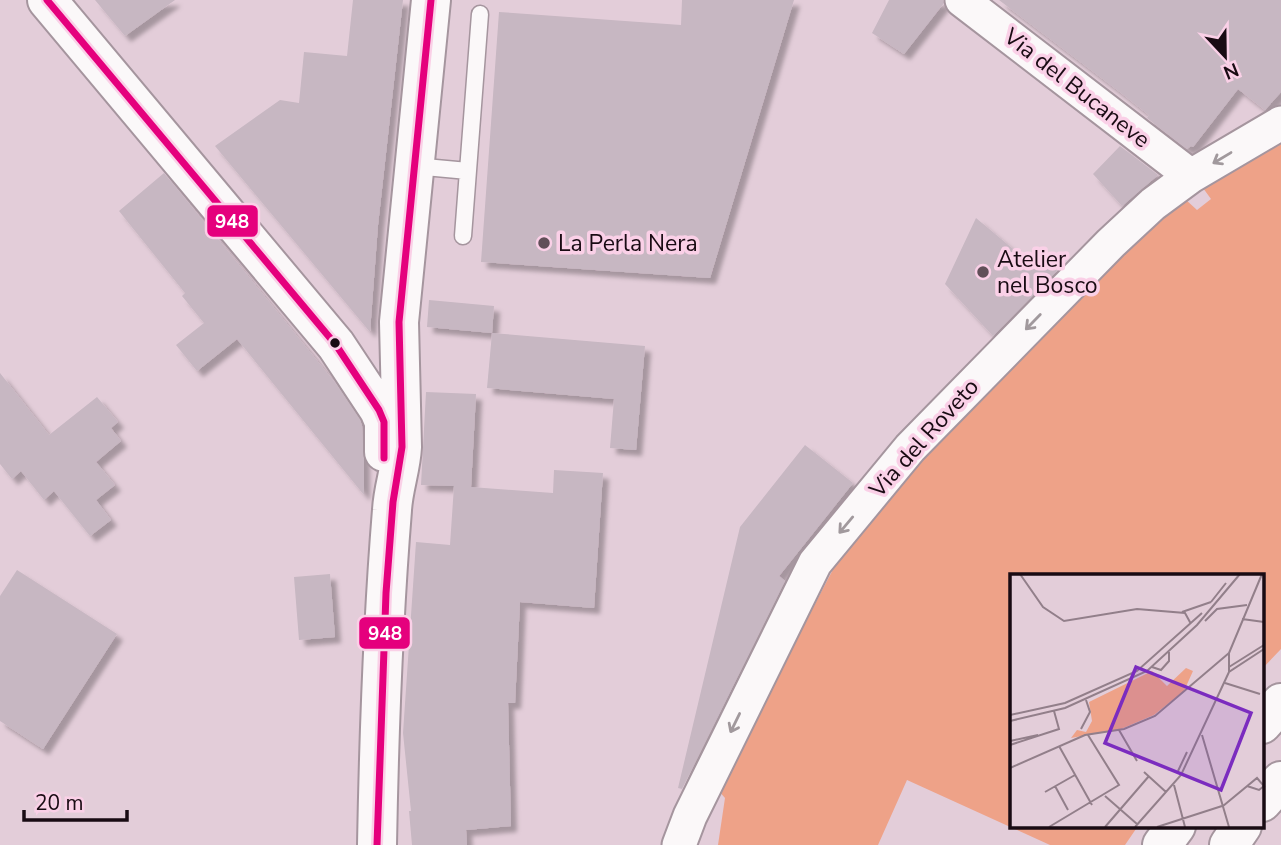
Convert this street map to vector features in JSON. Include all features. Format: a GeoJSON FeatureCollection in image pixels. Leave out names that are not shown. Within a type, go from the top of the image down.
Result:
{"type":"FeatureCollection","features":[{"type":"Feature","properties":{"kind":"main road"},"geometry":{"type":"LineString","coordinates":[[47,0],[336,345],[379,410],[384,422],[384,464],[392,506]]}},
{"type":"Feature","properties":{"kind":"main road"},"geometry":{"type":"LineString","coordinates":[[377,845],[379,736],[392,506],[402,447],[399,322],[431,0]]}},
{"type":"Feature","properties":{"kind":"main road"},"geometry":{"type":"LineString","coordinates":[[336,345],[370,361],[379,359],[390,346],[399,322]]}},
{"type":"Feature","properties":{"kind":"main road"},"geometry":{"type":"LineString","coordinates":[[1264,722],[1281,704]]}},
{"type":"Feature","properties":{"kind":"main road"},"geometry":{"type":"LineString","coordinates":[[1264,800],[1281,781]]}},
{"type":"Feature","properties":{"kind":"main road"},"geometry":{"type":"LineString","coordinates":[[1162,845],[1175,828]]}},
{"type":"Feature","properties":{"kind":"main road"},"geometry":{"type":"LineString","coordinates":[[1229,845],[1241,828]]}},
{"type":"Feature","properties":{"kind":"street","name":"Via del Bucaneve"},"geometry":{"type":"LineString","coordinates":[[962,0],[1191,176]]}},
{"type":"Feature","properties":{"kind":"street","name":"Via del Roveto"},"geometry":{"type":"LineString","coordinates":[[679,845],[690,816],[815,563],[909,448],[1111,243],[1153,204],[1191,176],[1281,123]]}},
{"type":"Feature","properties":{"kind":"lane"},"geometry":{"type":"LineString","coordinates":[[463,236],[480,14]]}},
{"type":"Feature","properties":{"kind":"lane"},"geometry":{"type":"LineString","coordinates":[[414,166],[468,171]]}},
{"type":"Feature","properties":{"kind":"shaded area"},"geometry":{"type":"Polygon","coordinates":[[[1281,144],[1281,649],[1264,667],[1264,574],[1010,574],[1010,827],[907,780],[878,845],[718,845],[725,798],[718,790],[840,556],[920,459],[1145,230],[1185,199],[1197,210],[1211,199],[1203,188],[1281,144]]]}},
{"type":"Feature","properties":{"kind":"shaded area"},"geometry":{"type":"Polygon","coordinates":[[[1013,828],[1137,828],[1125,845],[1050,845],[1013,828]]]}},
{"type":"Feature","properties":{"kind":"building"},"geometry":{"type":"Polygon","coordinates":[[[95,0],[175,0],[125,36],[95,0]]]}},
{"type":"Feature","properties":{"kind":"building"},"geometry":{"type":"Polygon","coordinates":[[[353,0],[403,0],[378,225],[370,332],[215,146],[280,100],[299,103],[304,52],[347,56],[353,0]]]}},
{"type":"Feature","properties":{"kind":"building"},"geometry":{"type":"Polygon","coordinates":[[[682,0],[794,0],[710,278],[481,262],[499,12],[681,25],[682,0]]]}},
{"type":"Feature","properties":{"kind":"building"},"geometry":{"type":"Polygon","coordinates":[[[889,0],[943,0],[944,3],[904,54],[872,33],[889,0]]]}},
{"type":"Feature","properties":{"kind":"building"},"geometry":{"type":"Polygon","coordinates":[[[999,0],[1281,0],[1281,92],[1265,110],[1238,89],[1193,147],[1187,149],[1147,118],[1149,115],[1120,92],[999,0]]]}},
{"type":"Feature","properties":{"kind":"building"},"geometry":{"type":"Polygon","coordinates":[[[1120,146],[1158,175],[1122,206],[1093,174],[1120,146]]]}},
{"type":"Feature","properties":{"kind":"building"},"geometry":{"type":"Polygon","coordinates":[[[164,173],[336,384],[360,420],[364,495],[237,339],[197,371],[176,345],[204,323],[182,296],[185,293],[119,211],[164,173]]]}},
{"type":"Feature","properties":{"kind":"building"},"geometry":{"type":"Polygon","coordinates":[[[976,218],[1026,260],[1035,250],[1057,271],[993,336],[945,284],[976,218]]]}},
{"type":"Feature","properties":{"kind":"building"},"geometry":{"type":"Polygon","coordinates":[[[429,300],[494,306],[492,333],[427,327],[429,300]]]}},
{"type":"Feature","properties":{"kind":"building"},"geometry":{"type":"Polygon","coordinates":[[[492,333],[645,346],[636,450],[610,448],[614,399],[487,388],[492,333]]]}},
{"type":"Feature","properties":{"kind":"building"},"geometry":{"type":"Polygon","coordinates":[[[0,373],[49,435],[97,397],[118,422],[111,428],[121,441],[96,462],[115,485],[96,500],[111,520],[90,536],[54,491],[44,500],[21,471],[12,479],[0,464],[0,373]]]}},
{"type":"Feature","properties":{"kind":"building"},"geometry":{"type":"Polygon","coordinates":[[[426,392],[476,394],[471,487],[553,493],[554,470],[603,473],[594,608],[520,602],[515,703],[508,703],[511,826],[466,830],[467,845],[412,845],[403,733],[416,542],[450,545],[454,486],[421,485],[426,392]]]}},
{"type":"Feature","properties":{"kind":"building"},"geometry":{"type":"Polygon","coordinates":[[[805,445],[853,483],[779,576],[785,581],[682,789],[678,788],[740,527],[805,445]]]}},
{"type":"Feature","properties":{"kind":"building"},"geometry":{"type":"Polygon","coordinates":[[[17,570],[117,634],[43,749],[0,721],[0,596],[17,570]]]}},
{"type":"Feature","properties":{"kind":"building"},"geometry":{"type":"Polygon","coordinates":[[[330,574],[335,637],[299,640],[294,577],[330,574]]]}},
{"type":"Feature","properties":{"kind":"transit line","name":"948"},"geometry":{"type":"LineString","coordinates":[[47,0],[336,345],[379,410],[384,422],[384,458]]}},
{"type":"Feature","properties":{"kind":"transit line","name":"948"},"geometry":{"type":"LineString","coordinates":[[377,845],[386,593],[393,502],[402,447],[399,322],[431,0]]}},
{"type":"Feature","properties":{"kind":"place","name":"La Perla Nera"},"geometry":{"type":"Point","coordinates":[544,243]}},
{"type":"Feature","properties":{"kind":"place","name":"Atelier nel Bosco"},"geometry":{"type":"Point","coordinates":[983,272]}}]}
